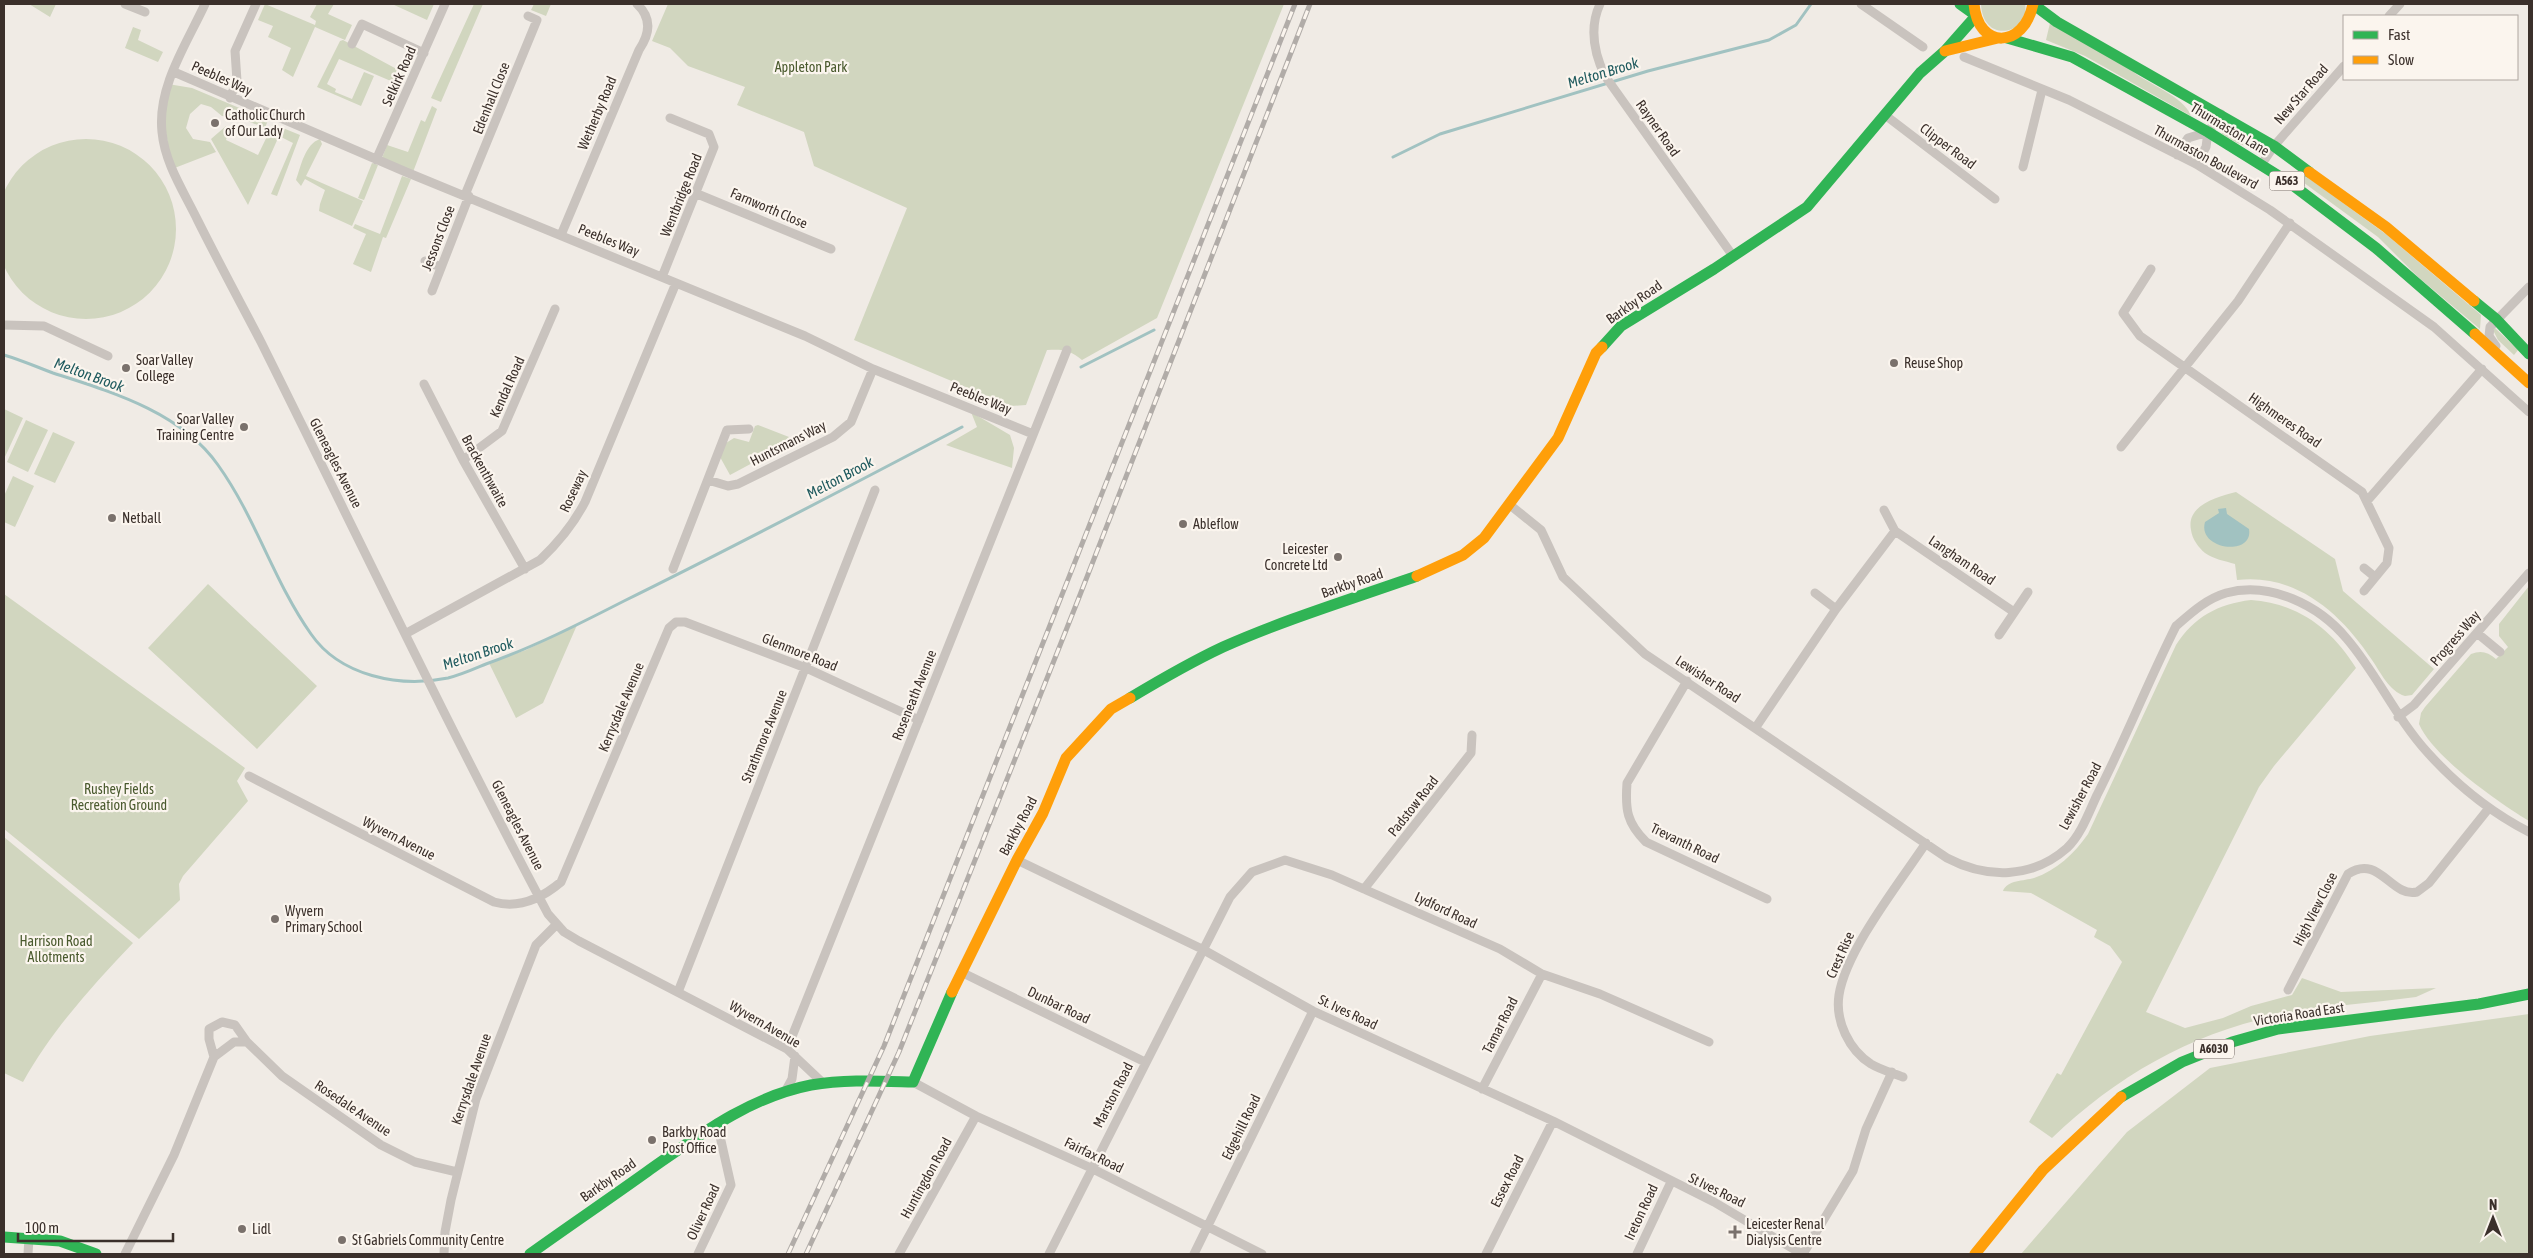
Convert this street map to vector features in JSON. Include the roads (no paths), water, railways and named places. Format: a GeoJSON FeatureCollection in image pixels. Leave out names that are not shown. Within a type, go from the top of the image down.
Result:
{"type":"FeatureCollection","features":[{"type":"Feature","properties":{"kind":"main road"},"geometry":{"type":"LineString","coordinates":[[1960,4],[1974,12],[1985,32],[2002,38],[2016,35],[2030,22],[2033,4]]}},
{"type":"Feature","properties":{"kind":"main road","name":"Thurmaston Lane"},"geometry":{"type":"LineString","coordinates":[[2033,4],[2057,22],[2274,146],[2386,227],[2496,320],[2529,354]]}},
{"type":"Feature","properties":{"kind":"main road","name":"Barkby Road"},"geometry":{"type":"LineString","coordinates":[[530,1254],[717,1123],[785,1092],[823,1083],[913,1082],[961,972],[1017,860],[1044,813],[1066,758],[1111,709],[1178,669],[1223,647],[1276,625],[1417,576],[1463,554],[1484,538],[1558,438],[1596,353],[1621,326],[1733,256],[1807,206],[1825,188],[1920,73],[1945,51],[1974,12]]}},
{"type":"Feature","properties":{"kind":"main road","name":"Barkby Road"},"geometry":{"type":"LineString","coordinates":[[1945,51],[2002,38]]}},
{"type":"Feature","properties":{"kind":"main road","name":"Thurmaston Lane"},"geometry":{"type":"LineString","coordinates":[[2002,38],[2072,57],[2208,132],[2290,183],[2376,248],[2506,360],[2529,383]]}},
{"type":"Feature","properties":{"kind":"main road","name":"Victoria Road East"},"geometry":{"type":"LineString","coordinates":[[1975,1254],[2042,1170],[2122,1096],[2182,1062],[2232,1042],[2278,1030],[2479,1004],[2529,994]]}},
{"type":"Feature","properties":{"kind":"main road"},"geometry":{"type":"LineString","coordinates":[[4,1237],[60,1241],[96,1254]]}},
{"type":"Feature","properties":{"kind":"street"},"geometry":{"type":"LineString","coordinates":[[125,4],[145,12]]}},
{"type":"Feature","properties":{"kind":"street","name":"Gleneagles Avenue"},"geometry":{"type":"LineString","coordinates":[[205,4],[174,72],[162,108],[161,130],[165,151],[179,184],[253,327],[422,669],[539,896],[556,925]]}},
{"type":"Feature","properties":{"kind":"street"},"geometry":{"type":"LineString","coordinates":[[230,98],[237,81],[235,51],[256,4]]}},
{"type":"Feature","properties":{"kind":"street","name":"Selkirk Road"},"geometry":{"type":"LineString","coordinates":[[376,160],[445,4]]}},
{"type":"Feature","properties":{"kind":"street","name":"Wetherby Road"},"geometry":{"type":"LineString","coordinates":[[561,235],[639,50],[648,37],[648,23],[644,10],[637,4]]}},
{"type":"Feature","properties":{"kind":"street","name":"Rayner Road"},"geometry":{"type":"LineString","coordinates":[[1600,4],[1594,35],[1595,49],[1605,76],[1733,256]]}},
{"type":"Feature","properties":{"kind":"street"},"geometry":{"type":"LineString","coordinates":[[1861,4],[1923,47]]}},
{"type":"Feature","properties":{"kind":"street"},"geometry":{"type":"LineString","coordinates":[[2390,15],[2400,4]]}},
{"type":"Feature","properties":{"kind":"street","name":"Edenhall Close"},"geometry":{"type":"LineString","coordinates":[[467,195],[541,22],[528,16]]}},
{"type":"Feature","properties":{"kind":"street"},"geometry":{"type":"LineString","coordinates":[[352,44],[362,24],[424,52]]}},
{"type":"Feature","properties":{"kind":"street","name":"Thurmaston Boulevard"},"geometry":{"type":"LineString","coordinates":[[1964,57],[2069,100],[2196,164],[2290,223],[2434,327],[2529,412]]}},
{"type":"Feature","properties":{"kind":"street","name":"New Star Road"},"geometry":{"type":"LineString","coordinates":[[2261,165],[2274,146],[2343,67]]}},
{"type":"Feature","properties":{"kind":"street","name":"Peebles Way"},"geometry":{"type":"LineString","coordinates":[[174,72],[376,160],[467,195],[805,336],[873,369],[1033,434]]}},
{"type":"Feature","properties":{"kind":"street"},"geometry":{"type":"LineString","coordinates":[[2023,167],[2042,90]]}},
{"type":"Feature","properties":{"kind":"street"},"geometry":{"type":"LineString","coordinates":[[2196,164],[2206,147],[2208,132],[2221,114]]}},
{"type":"Feature","properties":{"kind":"street","name":"Clipper Road"},"geometry":{"type":"LineString","coordinates":[[1885,116],[1995,199]]}},
{"type":"Feature","properties":{"kind":"street","name":"Wentbridge Road"},"geometry":{"type":"LineString","coordinates":[[662,277],[713,152],[714,142],[709,134],[670,118]]}},
{"type":"Feature","properties":{"kind":"street"},"geometry":{"type":"LineString","coordinates":[[2177,155],[2188,138],[2208,132]]}},
{"type":"Feature","properties":{"kind":"street","name":"Farnworth Close"},"geometry":{"type":"LineString","coordinates":[[695,193],[831,249]]}},
{"type":"Feature","properties":{"kind":"street","name":"Jessons Close"},"geometry":{"type":"LineString","coordinates":[[432,290],[467,195]]}},
{"type":"Feature","properties":{"kind":"street"},"geometry":{"type":"LineString","coordinates":[[2121,447],[2238,300],[2290,223]]}},
{"type":"Feature","properties":{"kind":"street"},"geometry":{"type":"LineString","coordinates":[[425,261],[442,267]]}},
{"type":"Feature","properties":{"kind":"street","name":"Highmeres Road"},"geometry":{"type":"LineString","coordinates":[[2151,269],[2123,314],[2140,336],[2354,486],[2367,501],[2389,548],[2387,563],[2364,591]]}},
{"type":"Feature","properties":{"kind":"street","name":"Roseway"},"geometry":{"type":"LineString","coordinates":[[405,634],[525,569],[556,544],[574,523],[676,283]]}},
{"type":"Feature","properties":{"kind":"street"},"geometry":{"type":"LineString","coordinates":[[2506,360],[2489,336],[2490,327],[2529,287]]}},
{"type":"Feature","properties":{"kind":"street","name":"Kendal Road"},"geometry":{"type":"LineString","coordinates":[[463,460],[502,431],[555,309]]}},
{"type":"Feature","properties":{"kind":"street"},"geometry":{"type":"LineString","coordinates":[[4,325],[44,326],[108,356]]}},
{"type":"Feature","properties":{"kind":"street","name":"Roseneath Avenue"},"geometry":{"type":"LineString","coordinates":[[787,1050],[1067,350]]}},
{"type":"Feature","properties":{"kind":"street","name":"Huntsmans Way"},"geometry":{"type":"LineString","coordinates":[[708,480],[723,485],[734,485],[833,437],[851,422],[873,369]]}},
{"type":"Feature","properties":{"kind":"street"},"geometry":{"type":"LineString","coordinates":[[2367,501],[2482,369]]}},
{"type":"Feature","properties":{"kind":"street","name":"Brackenthwaite"},"geometry":{"type":"LineString","coordinates":[[424,384],[463,460],[525,569]]}},
{"type":"Feature","properties":{"kind":"street"},"geometry":{"type":"LineString","coordinates":[[673,569],[727,430],[749,429]]}},
{"type":"Feature","properties":{"kind":"street","name":"Strathmore Avenue"},"geometry":{"type":"LineString","coordinates":[[678,992],[874,490]]}},
{"type":"Feature","properties":{"kind":"street","name":"Lewisher Road"},"geometry":{"type":"LineString","coordinates":[[1510,505],[1541,530],[1563,577],[1645,654],[1963,866],[1983,872],[1998,873],[2032,869],[2052,860],[2068,846],[2080,829],[2118,753],[2176,626],[2192,611],[2225,594],[2240,591],[2261,591],[2279,594],[2299,602],[2318,614],[2347,638],[2398,717],[2428,754],[2490,808],[2529,832]]}},
{"type":"Feature","properties":{"kind":"street","name":"Langham Road"},"geometry":{"type":"LineString","coordinates":[[1884,510],[1895,531],[2014,612]]}},
{"type":"Feature","properties":{"kind":"street"},"geometry":{"type":"LineString","coordinates":[[1756,727],[1836,609],[1895,531]]}},
{"type":"Feature","properties":{"kind":"street"},"geometry":{"type":"LineString","coordinates":[[2364,568],[2375,577]]}},
{"type":"Feature","properties":{"kind":"street","name":"Progress Way"},"geometry":{"type":"LineString","coordinates":[[2398,717],[2414,706],[2529,573]]}},
{"type":"Feature","properties":{"kind":"street"},"geometry":{"type":"LineString","coordinates":[[1999,635],[2028,592]]}},
{"type":"Feature","properties":{"kind":"street"},"geometry":{"type":"LineString","coordinates":[[1815,593],[1836,609]]}},
{"type":"Feature","properties":{"kind":"street","name":"Glenmore Road"},"geometry":{"type":"LineString","coordinates":[[669,628],[676,622],[686,622],[806,668],[919,720]]}},
{"type":"Feature","properties":{"kind":"street","name":"Kerrysdale Avenue"},"geometry":{"type":"LineString","coordinates":[[539,896],[561,882],[669,628]]}},
{"type":"Feature","properties":{"kind":"street"},"geometry":{"type":"LineString","coordinates":[[2477,633],[2500,652]]}},
{"type":"Feature","properties":{"kind":"street","name":"Trevanth Road"},"geometry":{"type":"LineString","coordinates":[[1687,681],[1628,783],[1626,801],[1628,816],[1634,830],[1646,842],[1767,899]]}},
{"type":"Feature","properties":{"kind":"street","name":"Padstow Road"},"geometry":{"type":"LineString","coordinates":[[1364,889],[1471,753],[1472,735]]}},
{"type":"Feature","properties":{"kind":"street","name":"Wyvern Avenue"},"geometry":{"type":"LineString","coordinates":[[250,776],[494,902],[506,906],[518,904],[539,896]]}},
{"type":"Feature","properties":{"kind":"street","name":"High View Close"},"geometry":{"type":"LineString","coordinates":[[2288,990],[2348,874],[2365,868],[2377,871],[2404,891],[2417,892],[2429,883],[2490,808]]}},
{"type":"Feature","properties":{"kind":"street","name":"Crest Rise"},"geometry":{"type":"LineString","coordinates":[[1903,1077],[1871,1064],[1856,1051],[1843,1032],[1838,997],[1842,982],[1866,933],[1926,843]]}},
{"type":"Feature","properties":{"kind":"street","name":"St. Ives Road"},"geometry":{"type":"LineString","coordinates":[[1017,860],[1202,949],[1313,1011],[1553,1121],[1671,1182]]}},
{"type":"Feature","properties":{"kind":"street","name":"Lydford Road"},"geometry":{"type":"LineString","coordinates":[[1202,949],[1230,897],[1252,872],[1285,860],[1332,875],[1500,950],[1542,974],[1600,994],[1708,1042]]}},
{"type":"Feature","properties":{"kind":"street","name":"Kerrysdale Avenue"},"geometry":{"type":"LineString","coordinates":[[444,1254],[445,1232],[457,1172],[476,1099],[536,945],[556,925]]}},
{"type":"Feature","properties":{"kind":"street","name":"Wyvern Avenue"},"geometry":{"type":"LineString","coordinates":[[556,925],[579,941],[787,1050],[823,1083]]}},
{"type":"Feature","properties":{"kind":"street","name":"Marston Road"},"geometry":{"type":"LineString","coordinates":[[1049,1254],[1202,949]]}},
{"type":"Feature","properties":{"kind":"street","name":"Dunbar Road"},"geometry":{"type":"LineString","coordinates":[[961,972],[1145,1062]]}},
{"type":"Feature","properties":{"kind":"street","name":"Tamar Road"},"geometry":{"type":"LineString","coordinates":[[1482,1089],[1542,974]]}},
{"type":"Feature","properties":{"kind":"street","name":"Edgehill Road"},"geometry":{"type":"LineString","coordinates":[[1194,1254],[1313,1011]]}},
{"type":"Feature","properties":{"kind":"street","name":"Rosedale Avenue"},"geometry":{"type":"LineString","coordinates":[[214,1057],[208,1040],[209,1029],[222,1022],[235,1025],[247,1042],[282,1076],[381,1145],[415,1162],[457,1172]]}},
{"type":"Feature","properties":{"kind":"street"},"geometry":{"type":"LineString","coordinates":[[125,1254],[174,1154],[214,1057],[220,1050],[234,1042],[247,1042]]}},
{"type":"Feature","properties":{"kind":"street"},"geometry":{"type":"LineString","coordinates":[[785,1092],[792,1079],[795,1056]]}},
{"type":"Feature","properties":{"kind":"street"},"geometry":{"type":"LineString","coordinates":[[1802,1254],[1853,1171],[1866,1129],[1892,1072]]}},
{"type":"Feature","properties":{"kind":"street","name":"Fairfax Road"},"geometry":{"type":"LineString","coordinates":[[913,1082],[976,1116],[1091,1168],[1262,1254]]}},
{"type":"Feature","properties":{"kind":"street","name":"Huntingdon Road"},"geometry":{"type":"LineString","coordinates":[[899,1254],[976,1116]]}},
{"type":"Feature","properties":{"kind":"street","name":"Essex Road"},"geometry":{"type":"LineString","coordinates":[[1486,1254],[1553,1121]]}},
{"type":"Feature","properties":{"kind":"street","name":"Oliver Road"},"geometry":{"type":"LineString","coordinates":[[698,1254],[731,1185],[717,1123]]}},
{"type":"Feature","properties":{"kind":"street","name":"St Ives Road"},"geometry":{"type":"LineString","coordinates":[[1671,1182],[1748,1220],[1802,1254]]}},
{"type":"Feature","properties":{"kind":"street","name":"Ireton Road"},"geometry":{"type":"LineString","coordinates":[[1637,1254],[1671,1182]]}},
{"type":"Feature","properties":{"kind":"street"},"geometry":{"type":"LineString","coordinates":[[28,1254],[29,1238]]}},
{"type":"Feature","properties":{"kind":"water"},"geometry":{"type":"Polygon","coordinates":[[[2226,508],[2227,514],[2249,529],[2248,538],[2243,544],[2226,546],[2217,544],[2209,539],[2205,531],[2205,522],[2219,513],[2218,509],[2226,508]]]}},
{"type":"Feature","properties":{"kind":"waterway","name":"Melton Brook"},"geometry":{"type":"LineString","coordinates":[[1393,157],[1440,134],[1648,71],[1769,40],[1796,25],[1811,4]]}},
{"type":"Feature","properties":{"kind":"waterway","name":"Melton Brook"},"geometry":{"type":"LineString","coordinates":[[1081,367],[1154,330]]}},
{"type":"Feature","properties":{"kind":"waterway","name":"Melton Brook"},"geometry":{"type":"LineString","coordinates":[[4,355],[121,396],[144,406],[185,431],[203,447],[231,485],[286,593],[311,634],[323,648],[338,660],[372,676],[391,680],[429,681],[448,678],[556,635],[752,537],[962,427]]}},
{"type":"Feature","properties":{"kind":"railway"},"geometry":{"type":"LineString","coordinates":[[788,1254],[884,1046],[1295,4]]}},
{"type":"Feature","properties":{"kind":"railway"},"geometry":{"type":"LineString","coordinates":[[806,1254],[899,1052],[1078,600],[1310,4]]}},
{"type":"Feature","properties":{"kind":"place","name":"Catholic Church of Our Lady"},"geometry":{"type":"Point","coordinates":[215,123]}},
{"type":"Feature","properties":{"kind":"place","name":"Reuse Shop"},"geometry":{"type":"Point","coordinates":[1894,363]}},
{"type":"Feature","properties":{"kind":"place","name":"Soar Valley College"},"geometry":{"type":"Point","coordinates":[126,368]}},
{"type":"Feature","properties":{"kind":"place","name":"Soar Valley Training Centre"},"geometry":{"type":"Point","coordinates":[244,427]}},
{"type":"Feature","properties":{"kind":"place","name":"Netball"},"geometry":{"type":"Point","coordinates":[112,518]}},
{"type":"Feature","properties":{"kind":"place","name":"Ableflow"},"geometry":{"type":"Point","coordinates":[1183,524]}},
{"type":"Feature","properties":{"kind":"place","name":"Leicester Concrete Ltd"},"geometry":{"type":"Point","coordinates":[1338,557]}},
{"type":"Feature","properties":{"kind":"place","name":"Wyvern Primary School"},"geometry":{"type":"Point","coordinates":[275,919]}},
{"type":"Feature","properties":{"kind":"place","name":"Barkby Road Post Office"},"geometry":{"type":"Point","coordinates":[652,1140]}},
{"type":"Feature","properties":{"kind":"place","name":"Lidl"},"geometry":{"type":"Point","coordinates":[242,1229]}},
{"type":"Feature","properties":{"kind":"place","name":"Leicester Renal Dialysis Centre"},"geometry":{"type":"Point","coordinates":[1735,1232]}},
{"type":"Feature","properties":{"kind":"place","name":"St Gabriels Community Centre"},"geometry":{"type":"Point","coordinates":[342,1240]}},
{"type":"Feature","properties":{"kind":"park label","name":"Appleton Park"},"geometry":{"type":"Point","coordinates":[811,67]}},
{"type":"Feature","properties":{"kind":"park label","name":"Rushey Fields Recreation Ground"},"geometry":{"type":"Point","coordinates":[119,798]}},
{"type":"Feature","properties":{"kind":"park label","name":"Harrison Road Allotments"},"geometry":{"type":"Point","coordinates":[56,950]}}]}
